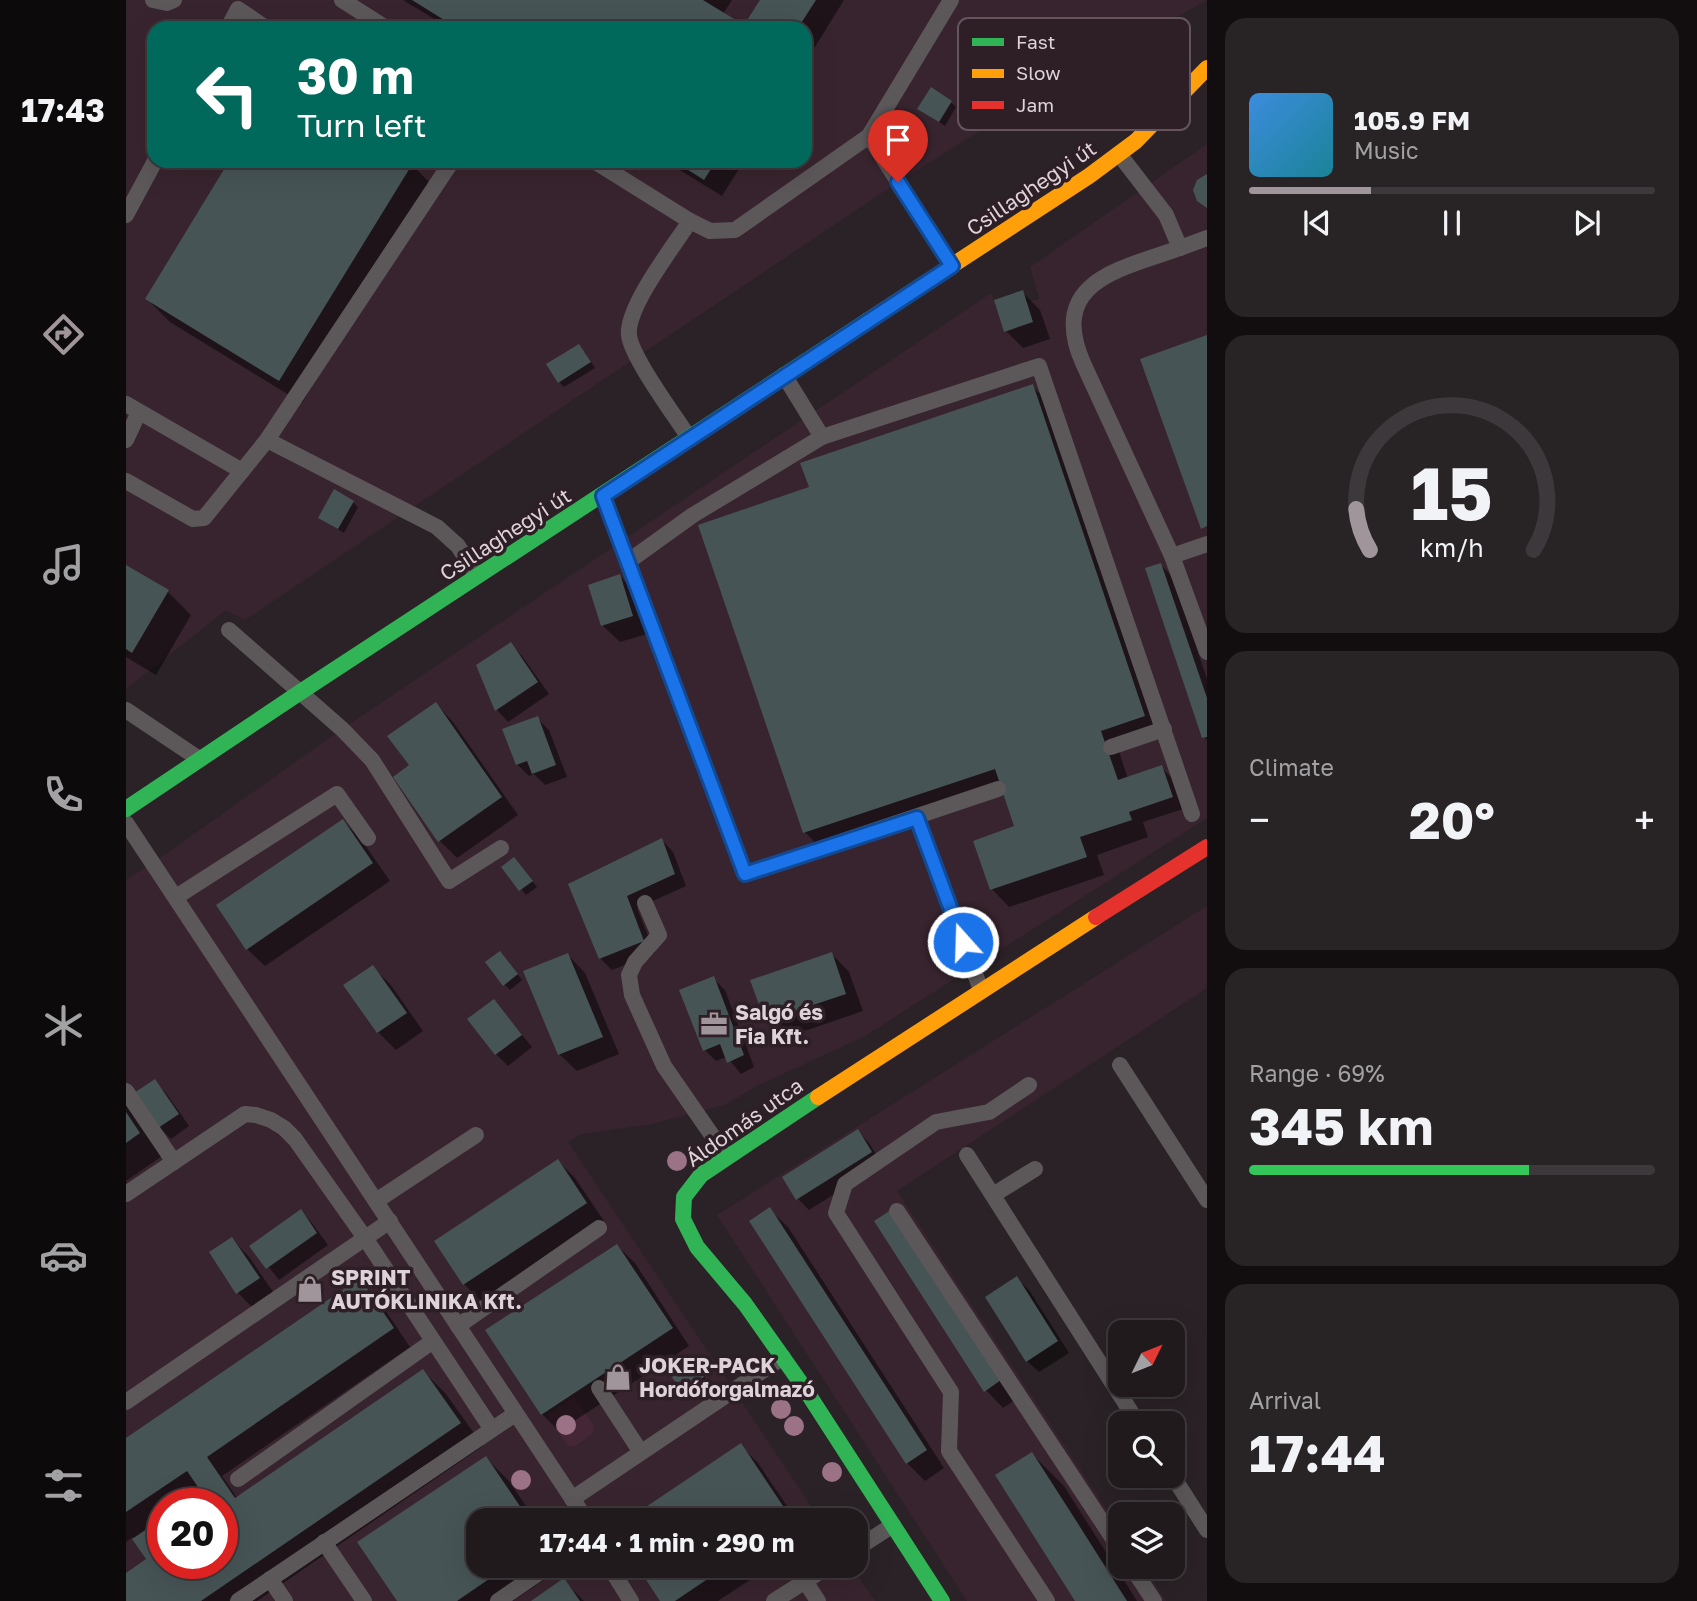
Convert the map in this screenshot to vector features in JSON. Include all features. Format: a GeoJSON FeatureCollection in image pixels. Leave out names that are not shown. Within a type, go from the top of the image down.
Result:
{"type":"FeatureCollection","features":[{"type":"Feature","properties":{"kind":"street","name":"Csillaghegyi út"},"geometry":{"type":"LineString","coordinates":[[1190,86],[1207,68]]}},
{"type":"Feature","properties":{"kind":"street","name":"Csillaghegyi út"},"geometry":{"type":"LineString","coordinates":[[126,809],[477,576],[1090,176],[1147,130]]}},
{"type":"Feature","properties":{"kind":"street","name":"Áldomás utca"},"geometry":{"type":"LineString","coordinates":[[942,1601],[783,1357],[731,1285],[706,1259],[688,1234],[682,1217],[682,1200],[688,1187],[707,1170],[981,990],[1207,847]]}},
{"type":"Feature","properties":{"kind":"lane"},"geometry":{"type":"LineString","coordinates":[[153,0],[167,3],[174,0]]}},
{"type":"Feature","properties":{"kind":"lane"},"geometry":{"type":"LineString","coordinates":[[342,0],[375,21]]}},
{"type":"Feature","properties":{"kind":"lane"},"geometry":{"type":"LineString","coordinates":[[605,168],[690,222],[710,231],[735,230],[869,136],[951,0]]}},
{"type":"Feature","properties":{"kind":"lane"},"geometry":{"type":"LineString","coordinates":[[232,21],[238,9],[255,21]]}},
{"type":"Feature","properties":{"kind":"lane"},"geometry":{"type":"LineString","coordinates":[[869,136],[952,266]]}},
{"type":"Feature","properties":{"kind":"lane"},"geometry":{"type":"LineString","coordinates":[[1119,154],[1166,215],[1180,248]]}},
{"type":"Feature","properties":{"kind":"lane"},"geometry":{"type":"LineString","coordinates":[[126,215],[151,168]]}},
{"type":"Feature","properties":{"kind":"lane"},"geometry":{"type":"LineString","coordinates":[[126,481],[193,519],[204,518],[267,440],[447,168]]}},
{"type":"Feature","properties":{"kind":"lane"},"geometry":{"type":"LineString","coordinates":[[689,438],[637,357],[629,336],[629,323],[636,304],[690,222]]}},
{"type":"Feature","properties":{"kind":"lane"},"geometry":{"type":"LineString","coordinates":[[1207,239],[1109,273],[1091,285],[1075,310],[1072,329],[1075,345],[1172,556],[1207,652]]}},
{"type":"Feature","properties":{"kind":"lane"},"geometry":{"type":"LineString","coordinates":[[629,561],[693,514],[822,437],[1039,366],[1192,814]]}},
{"type":"Feature","properties":{"kind":"lane"},"geometry":{"type":"LineString","coordinates":[[784,375],[822,437]]}},
{"type":"Feature","properties":{"kind":"lane"},"geometry":{"type":"LineString","coordinates":[[126,440],[132,408],[242,471]]}},
{"type":"Feature","properties":{"kind":"lane"},"geometry":{"type":"LineString","coordinates":[[267,440],[437,527],[458,546],[477,576]]}},
{"type":"Feature","properties":{"kind":"lane"},"geometry":{"type":"LineString","coordinates":[[603,496],[745,874],[998,789]]}},
{"type":"Feature","properties":{"kind":"lane"},"geometry":{"type":"LineString","coordinates":[[1172,556],[1207,544]]}},
{"type":"Feature","properties":{"kind":"lane"},"geometry":{"type":"LineString","coordinates":[[229,630],[342,729],[372,760],[449,881],[501,848]]}},
{"type":"Feature","properties":{"kind":"lane"},"geometry":{"type":"LineString","coordinates":[[129,718],[200,759]]}},
{"type":"Feature","properties":{"kind":"lane"},"geometry":{"type":"LineString","coordinates":[[1111,747],[1164,729]]}},
{"type":"Feature","properties":{"kind":"lane"},"geometry":{"type":"LineString","coordinates":[[176,897],[337,794],[368,838]]}},
{"type":"Feature","properties":{"kind":"lane"},"geometry":{"type":"LineString","coordinates":[[917,818],[981,990]]}},
{"type":"Feature","properties":{"kind":"lane"},"geometry":{"type":"LineString","coordinates":[[126,823],[578,1508]]}},
{"type":"Feature","properties":{"kind":"lane"},"geometry":{"type":"LineString","coordinates":[[645,903],[659,935],[635,962],[629,975],[632,995],[664,1066],[727,1157]]}},
{"type":"Feature","properties":{"kind":"lane"},"geometry":{"type":"LineString","coordinates":[[1120,1065],[1207,1200]]}},
{"type":"Feature","properties":{"kind":"lane"},"geometry":{"type":"LineString","coordinates":[[1029,1086],[989,1112],[936,1122],[845,1185],[836,1213],[951,1392],[949,1451],[1047,1601]]}},
{"type":"Feature","properties":{"kind":"lane"},"geometry":{"type":"LineString","coordinates":[[126,1091],[174,1162]]}},
{"type":"Feature","properties":{"kind":"lane"},"geometry":{"type":"LineString","coordinates":[[126,1194],[245,1114],[271,1120],[284,1128],[295,1139],[365,1238],[491,1428]]}},
{"type":"Feature","properties":{"kind":"lane"},"geometry":{"type":"LineString","coordinates":[[376,1201],[476,1135]]}},
{"type":"Feature","properties":{"kind":"lane"},"geometry":{"type":"LineString","coordinates":[[967,1155],[1130,1411]]}},
{"type":"Feature","properties":{"kind":"lane"},"geometry":{"type":"LineString","coordinates":[[993,1195],[1035,1169]]}},
{"type":"Feature","properties":{"kind":"lane"},"geometry":{"type":"LineString","coordinates":[[897,1211],[1108,1531]]}},
{"type":"Feature","properties":{"kind":"lane"},"geometry":{"type":"LineString","coordinates":[[126,1402],[390,1221]]}},
{"type":"Feature","properties":{"kind":"lane"},"geometry":{"type":"LineString","coordinates":[[458,1326],[599,1228]]}},
{"type":"Feature","properties":{"kind":"lane"},"geometry":{"type":"LineString","coordinates":[[238,1479],[433,1341]]}},
{"type":"Feature","properties":{"kind":"lane"},"geometry":{"type":"LineString","coordinates":[[572,1499],[783,1357]]}},
{"type":"Feature","properties":{"kind":"lane"},"geometry":{"type":"LineString","coordinates":[[599,1388],[640,1451]]}},
{"type":"Feature","properties":{"kind":"lane"},"geometry":{"type":"LineString","coordinates":[[238,1601],[515,1414]]}},
{"type":"Feature","properties":{"kind":"lane"},"geometry":{"type":"LineString","coordinates":[[1180,1488],[1207,1530]]}},
{"type":"Feature","properties":{"kind":"lane"},"geometry":{"type":"LineString","coordinates":[[868,1541],[893,1525]]}},
{"type":"Feature","properties":{"kind":"lane"},"geometry":{"type":"LineString","coordinates":[[324,1542],[364,1601]]}},
{"type":"Feature","properties":{"kind":"lane"},"geometry":{"type":"LineString","coordinates":[[498,1601],[532,1578]]}},
{"type":"Feature","properties":{"kind":"lane"},"geometry":{"type":"LineString","coordinates":[[617,1578],[631,1601]]}},
{"type":"Feature","properties":{"kind":"lane"},"geometry":{"type":"LineString","coordinates":[[774,1601],[810,1578]]}},
{"type":"Feature","properties":{"kind":"lane"},"geometry":{"type":"LineString","coordinates":[[270,1579],[285,1601]]}},
{"type":"Feature","properties":{"kind":"lane"},"geometry":{"type":"LineString","coordinates":[[1140,1579],[1154,1601]]}},
{"type":"Feature","properties":{"kind":"lane"},"geometry":{"type":"LineString","coordinates":[[805,1581],[818,1601]]}},
{"type":"Feature","properties":{"kind":"shaded area"},"geometry":{"type":"Polygon","coordinates":[[[126,0],[1207,0],[1175,18],[958,18],[958,130],[981,130],[898,182],[245,620],[226,610],[126,689],[126,0]]]}},
{"type":"Feature","properties":{"kind":"shaded area"},"geometry":{"type":"Polygon","coordinates":[[[1207,144],[1207,818],[865,1036],[757,1086],[724,1105],[653,1124],[581,1134],[568,1142],[812,1508],[466,1508],[466,1578],[859,1578],[875,1601],[126,1601],[126,880],[342,729],[991,293],[994,300],[1027,302],[1039,299],[1030,267],[1207,144]]]}},
{"type":"Feature","properties":{"kind":"shaded area"},"geometry":{"type":"Polygon","coordinates":[[[1207,906],[1207,988],[897,1191],[1108,1512],[1108,1579],[1152,1579],[1166,1601],[967,1601],[717,1215],[1207,906]]]}},
{"type":"Feature","properties":{"kind":"shaded area"},"geometry":{"type":"Polygon","coordinates":[[[574,1397],[594,1426],[592,1434],[574,1447],[567,1445],[547,1415],[574,1397]]]}},
{"type":"Feature","properties":{"kind":"building"},"geometry":{"type":"Polygon","coordinates":[[[412,0],[703,0],[737,21],[446,21],[412,0]]]}},
{"type":"Feature","properties":{"kind":"building"},"geometry":{"type":"Polygon","coordinates":[[[760,0],[816,0],[802,21],[747,21],[760,0]]]}},
{"type":"Feature","properties":{"kind":"building"},"geometry":{"type":"Polygon","coordinates":[[[931,87],[952,101],[939,122],[917,109],[931,87]]]}},
{"type":"Feature","properties":{"kind":"building"},"geometry":{"type":"Polygon","coordinates":[[[225,168],[410,168],[279,381],[145,299],[225,168]]]}},
{"type":"Feature","properties":{"kind":"building"},"geometry":{"type":"Polygon","coordinates":[[[685,168],[712,168],[704,180],[685,168]]]}},
{"type":"Feature","properties":{"kind":"building"},"geometry":{"type":"Polygon","coordinates":[[[1207,174],[1207,208],[1197,201],[1193,190],[1197,180],[1207,174]]]}},
{"type":"Feature","properties":{"kind":"building"},"geometry":{"type":"Polygon","coordinates":[[[1023,290],[1033,322],[1004,332],[994,300],[1023,290]]]}},
{"type":"Feature","properties":{"kind":"building"},"geometry":{"type":"Polygon","coordinates":[[[1207,335],[1207,526],[1201,529],[1140,359],[1207,335]]]}},
{"type":"Feature","properties":{"kind":"building"},"geometry":{"type":"Polygon","coordinates":[[[579,344],[591,362],[558,383],[546,364],[579,344]]]}},
{"type":"Feature","properties":{"kind":"building"},"geometry":{"type":"Polygon","coordinates":[[[1033,384],[1145,716],[1101,731],[1118,780],[1162,765],[1173,797],[1129,812],[1132,820],[1080,837],[1087,857],[990,890],[973,841],[1014,826],[995,769],[803,833],[698,525],[809,487],[800,463],[1033,384]]]}},
{"type":"Feature","properties":{"kind":"building"},"geometry":{"type":"Polygon","coordinates":[[[334,489],[354,501],[338,529],[318,518],[334,489]]]}},
{"type":"Feature","properties":{"kind":"building"},"geometry":{"type":"Polygon","coordinates":[[[1161,563],[1207,698],[1207,737],[1202,738],[1145,568],[1161,563]]]}},
{"type":"Feature","properties":{"kind":"building"},"geometry":{"type":"Polygon","coordinates":[[[126,565],[169,590],[132,653],[126,649],[126,565]]]}},
{"type":"Feature","properties":{"kind":"building"},"geometry":{"type":"Polygon","coordinates":[[[620,574],[633,616],[601,626],[588,585],[620,574]]]}},
{"type":"Feature","properties":{"kind":"building"},"geometry":{"type":"Polygon","coordinates":[[[511,642],[538,682],[495,711],[476,665],[511,642]]]}},
{"type":"Feature","properties":{"kind":"building"},"geometry":{"type":"Polygon","coordinates":[[[436,702],[502,797],[438,842],[393,777],[409,765],[387,736],[436,702]]]}},
{"type":"Feature","properties":{"kind":"building"},"geometry":{"type":"Polygon","coordinates":[[[538,716],[556,765],[532,774],[527,761],[516,765],[502,729],[538,716]]]}},
{"type":"Feature","properties":{"kind":"building"},"geometry":{"type":"Polygon","coordinates":[[[343,819],[373,863],[246,950],[216,905],[343,819]]]}},
{"type":"Feature","properties":{"kind":"building"},"geometry":{"type":"Polygon","coordinates":[[[662,838],[675,874],[627,896],[644,941],[599,959],[568,884],[662,838]]]}},
{"type":"Feature","properties":{"kind":"building"},"geometry":{"type":"Polygon","coordinates":[[[514,857],[533,881],[519,891],[501,867],[514,857]]]}},
{"type":"Feature","properties":{"kind":"building"},"geometry":{"type":"Polygon","coordinates":[[[500,951],[518,974],[503,986],[485,962],[500,951]]]}},
{"type":"Feature","properties":{"kind":"building"},"geometry":{"type":"Polygon","coordinates":[[[832,952],[846,994],[765,1021],[750,980],[832,952]]]}},
{"type":"Feature","properties":{"kind":"building"},"geometry":{"type":"Polygon","coordinates":[[[568,953],[603,1037],[558,1055],[523,971],[568,953]]]}},
{"type":"Feature","properties":{"kind":"building"},"geometry":{"type":"Polygon","coordinates":[[[373,965],[407,1013],[377,1033],[343,985],[373,965]]]}},
{"type":"Feature","properties":{"kind":"building"},"geometry":{"type":"Polygon","coordinates":[[[714,976],[744,1055],[727,1063],[720,1044],[703,1051],[679,990],[714,976]]]}},
{"type":"Feature","properties":{"kind":"building"},"geometry":{"type":"Polygon","coordinates":[[[494,999],[522,1035],[495,1055],[467,1019],[494,999]]]}},
{"type":"Feature","properties":{"kind":"building"},"geometry":{"type":"Polygon","coordinates":[[[155,1079],[179,1114],[158,1128],[134,1093],[155,1079]]]}},
{"type":"Feature","properties":{"kind":"building"},"geometry":{"type":"Polygon","coordinates":[[[126,1112],[140,1133],[126,1143],[126,1112]]]}},
{"type":"Feature","properties":{"kind":"building"},"geometry":{"type":"Polygon","coordinates":[[[858,1129],[872,1152],[796,1200],[782,1177],[858,1129]]]}},
{"type":"Feature","properties":{"kind":"building"},"geometry":{"type":"Polygon","coordinates":[[[558,1159],[587,1203],[463,1285],[434,1241],[558,1159]]]}},
{"type":"Feature","properties":{"kind":"building"},"geometry":{"type":"Polygon","coordinates":[[[770,1207],[927,1450],[906,1464],[749,1221],[770,1207]]]}},
{"type":"Feature","properties":{"kind":"building"},"geometry":{"type":"Polygon","coordinates":[[[301,1209],[317,1233],[266,1269],[249,1246],[301,1209]]]}},
{"type":"Feature","properties":{"kind":"building"},"geometry":{"type":"Polygon","coordinates":[[[891,1210],[1001,1380],[984,1392],[874,1221],[891,1210]]]}},
{"type":"Feature","properties":{"kind":"building"},"geometry":{"type":"Polygon","coordinates":[[[232,1237],[260,1278],[236,1294],[209,1252],[232,1237]]]}},
{"type":"Feature","properties":{"kind":"building"},"geometry":{"type":"Polygon","coordinates":[[[617,1244],[673,1328],[541,1415],[485,1330],[617,1244]]]}},
{"type":"Feature","properties":{"kind":"building"},"geometry":{"type":"Polygon","coordinates":[[[1017,1276],[1058,1341],[1026,1362],[985,1297],[1017,1276]]]}},
{"type":"Feature","properties":{"kind":"building"},"geometry":{"type":"Polygon","coordinates":[[[360,1278],[394,1328],[207,1457],[228,1488],[199,1488],[187,1471],[162,1488],[147,1488],[147,1498],[126,1512],[126,1438],[360,1278]]]}},
{"type":"Feature","properties":{"kind":"building"},"geometry":{"type":"Polygon","coordinates":[[[691,1358],[704,1377],[682,1392],[669,1373],[691,1358]]]}},
{"type":"Feature","properties":{"kind":"building"},"geometry":{"type":"Polygon","coordinates":[[[423,1369],[461,1423],[238,1576],[238,1496],[423,1369]]]}},
{"type":"Feature","properties":{"kind":"building"},"geometry":{"type":"Polygon","coordinates":[[[741,1443],[784,1508],[644,1508],[741,1443]]]}},
{"type":"Feature","properties":{"kind":"building"},"geometry":{"type":"Polygon","coordinates":[[[1032,1452],[1108,1571],[1108,1579],[1113,1579],[1127,1601],[1075,1601],[995,1475],[1032,1452]]]}},
{"type":"Feature","properties":{"kind":"building"},"geometry":{"type":"Polygon","coordinates":[[[486,1456],[521,1508],[466,1508],[466,1578],[491,1578],[457,1601],[397,1601],[357,1542],[486,1456]]]}},
{"type":"Feature","properties":{"kind":"building"},"geometry":{"type":"Polygon","coordinates":[[[147,1529],[147,1579],[233,1579],[201,1601],[126,1601],[126,1573],[146,1559],[132,1539],[147,1529]]]}},
{"type":"Feature","properties":{"kind":"building"},"geometry":{"type":"Polygon","coordinates":[[[564,1578],[580,1601],[531,1601],[564,1578]]]}},
{"type":"Feature","properties":{"kind":"building"},"geometry":{"type":"Polygon","coordinates":[[[645,1578],[709,1578],[675,1601],[660,1601],[645,1578]]]}},
{"type":"Feature","properties":{"kind":"traffic: fast"},"geometry":{"type":"LineString","coordinates":[[126,809],[867,321]]}},
{"type":"Feature","properties":{"kind":"traffic: fast"},"geometry":{"type":"LineString","coordinates":[[818,1097],[701,1175],[684,1197],[683,1219],[697,1247],[745,1304],[803,1386],[942,1601]]}},
{"type":"Feature","properties":{"kind":"traffic: slow"},"geometry":{"type":"LineString","coordinates":[[1190,85],[1207,68]]}},
{"type":"Feature","properties":{"kind":"traffic: slow"},"geometry":{"type":"LineString","coordinates":[[867,321],[1089,176],[1147,130]]}},
{"type":"Feature","properties":{"kind":"traffic: slow"},"geometry":{"type":"LineString","coordinates":[[818,1097],[1096,917]]}},
{"type":"Feature","properties":{"kind":"traffic: jam"},"geometry":{"type":"LineString","coordinates":[[1096,917],[1207,847]]}},
{"type":"Feature","properties":{"kind":"place","name":"Salgó és Fia Kft."},"geometry":{"type":"Point","coordinates":[714,1024]}},
{"type":"Feature","properties":{"kind":"place","name":"SPRINT AUTÓKLINIKA Kft."},"geometry":{"type":"Point","coordinates":[310,1289]}},
{"type":"Feature","properties":{"kind":"place","name":"JOKER-PACK Hordóforgalmazó"},"geometry":{"type":"Point","coordinates":[618,1377]}},
{"type":"Feature","properties":{"kind":"route"},"geometry":{"type":"LineString","coordinates":[[898,182],[952,266],[603,496],[745,874],[917,818],[963,942]]}}]}
